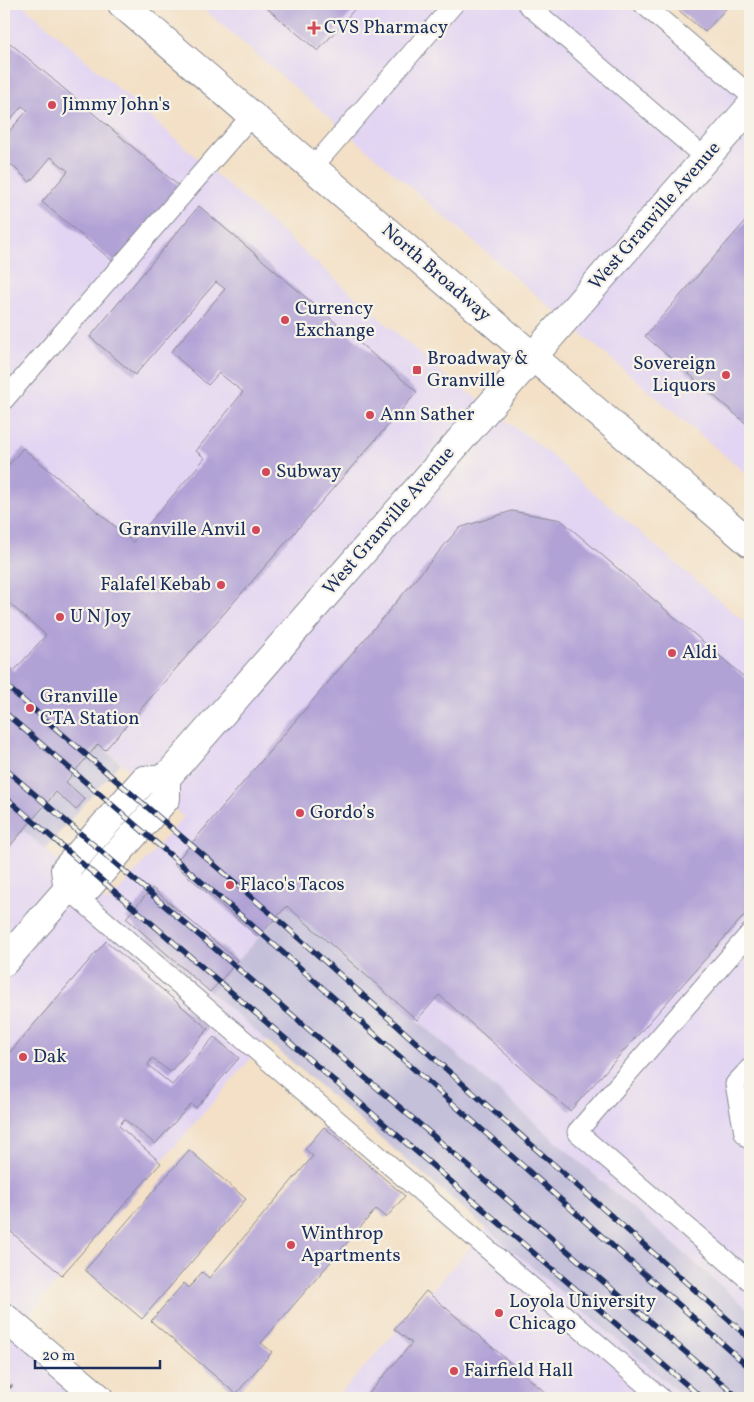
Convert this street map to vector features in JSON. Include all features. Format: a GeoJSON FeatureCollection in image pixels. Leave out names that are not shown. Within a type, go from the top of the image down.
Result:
{"type":"FeatureCollection","features":[{"type":"Feature","properties":{"kind":"street","name":"North Broadway"},"geometry":{"type":"LineString","coordinates":[[122,4],[750,543]]}},
{"type":"Feature","properties":{"kind":"street","name":"West Granville Avenue"},"geometry":{"type":"LineString","coordinates":[[68,888],[65,870],[144,780],[166,778],[750,107]]}},
{"type":"Feature","properties":{"kind":"street"},"geometry":{"type":"LineString","coordinates":[[4,960],[68,888]]}},
{"type":"Feature","properties":{"kind":"street"},"geometry":{"type":"LineString","coordinates":[[4,1317],[99,1398]]}},
{"type":"Feature","properties":{"kind":"lane"},"geometry":{"type":"LineString","coordinates":[[313,167],[454,4]]}},
{"type":"Feature","properties":{"kind":"lane"},"geometry":{"type":"LineString","coordinates":[[527,4],[705,158]]}},
{"type":"Feature","properties":{"kind":"lane"},"geometry":{"type":"LineString","coordinates":[[643,4],[750,95]]}},
{"type":"Feature","properties":{"kind":"lane"},"geometry":{"type":"LineString","coordinates":[[4,400],[252,115]]}},
{"type":"Feature","properties":{"kind":"lane"},"geometry":{"type":"LineString","coordinates":[[68,888],[661,1398]]}},
{"type":"Feature","properties":{"kind":"lane"},"geometry":{"type":"LineString","coordinates":[[750,934],[577,1132],[750,1280]]}},
{"type":"Feature","properties":{"kind":"lane"},"geometry":{"type":"LineString","coordinates":[[750,1068],[735,1084],[744,1133],[750,1140]]}},
{"type":"Feature","properties":{"kind":"path"},"geometry":{"type":"LineString","coordinates":[[4,1394],[12,1385]]}},
{"type":"Feature","properties":{"kind":"shaded area"},"geometry":{"type":"Polygon","coordinates":[[[4,4],[22,4],[442,373],[534,441],[750,627],[750,1311],[287,906],[210,992],[267,1040],[15,1330],[84,1390],[77,1398],[4,1398],[4,772],[45,849],[108,903],[184,817],[4,662],[4,4]]]}},
{"type":"Feature","properties":{"kind":"shaded area"},"geometry":{"type":"Polygon","coordinates":[[[198,4],[647,4],[750,92],[750,477],[523,284],[198,4]]]}},
{"type":"Feature","properties":{"kind":"shaded area","name":"Granville CTA Station"},"geometry":{"type":"Polygon","coordinates":[[[4,662],[120,763],[45,849],[4,814],[4,662]]]}},
{"type":"Feature","properties":{"kind":"shaded area"},"geometry":{"type":"Polygon","coordinates":[[[287,906],[750,1311],[750,1398],[685,1398],[210,992],[287,906]]]}},
{"type":"Feature","properties":{"kind":"shaded area","name":"Loyola University Chicago"},"geometry":{"type":"Polygon","coordinates":[[[487,1228],[685,1398],[337,1398],[487,1228]]]}},
{"type":"Feature","properties":{"kind":"building","name":"CVS Pharmacy"},"geometry":{"type":"Polygon","coordinates":[[[262,4],[359,4],[318,51],[262,4]]]}},
{"type":"Feature","properties":{"kind":"building"},"geometry":{"type":"Polygon","coordinates":[[[671,4],[730,4],[705,32],[671,4]]]}},
{"type":"Feature","properties":{"kind":"building"},"geometry":{"type":"Polygon","coordinates":[[[4,38],[179,186],[115,263],[42,202],[68,171],[51,157],[30,182],[4,158],[4,137],[28,110],[22,106],[4,127],[4,38]]]}},
{"type":"Feature","properties":{"kind":"building"},"geometry":{"type":"Polygon","coordinates":[[[199,206],[417,392],[105,750],[98,744],[66,782],[85,799],[76,810],[56,792],[4,853],[4,662],[14,671],[46,635],[4,599],[4,471],[23,448],[133,542],[205,458],[196,451],[243,392],[219,373],[208,385],[171,352],[225,289],[216,282],[135,375],[90,337],[199,206]]]}},
{"type":"Feature","properties":{"kind":"building"},"geometry":{"type":"Polygon","coordinates":[[[750,216],[750,427],[645,336],[750,216]]]}},
{"type":"Feature","properties":{"kind":"building"},"geometry":{"type":"Polygon","coordinates":[[[512,511],[561,520],[750,682],[750,909],[570,1111],[439,995],[417,1020],[287,906],[258,937],[174,864],[459,528],[512,511]]]}},
{"type":"Feature","properties":{"kind":"building","name":"Flaco's Tacos"},"geometry":{"type":"Polygon","coordinates":[[[152,888],[238,961],[210,992],[126,918],[152,888]]]}},
{"type":"Feature","properties":{"kind":"building"},"geometry":{"type":"Polygon","coordinates":[[[106,941],[208,1029],[170,1072],[152,1058],[148,1065],[172,1085],[214,1037],[239,1058],[196,1108],[191,1104],[155,1144],[124,1119],[119,1126],[161,1163],[62,1275],[4,1226],[4,1059],[106,941]]]}},
{"type":"Feature","properties":{"kind":"building","name":"Winthrop Apartments"},"geometry":{"type":"Polygon","coordinates":[[[324,1127],[405,1196],[386,1218],[376,1209],[261,1343],[272,1352],[236,1394],[151,1321],[184,1283],[189,1288],[202,1272],[209,1278],[313,1156],[305,1149],[324,1127]]]}},
{"type":"Feature","properties":{"kind":"building"},"geometry":{"type":"Polygon","coordinates":[[[189,1150],[246,1199],[142,1319],[85,1270],[189,1150]]]}},
{"type":"Feature","properties":{"kind":"building","name":"Fairfield Hall"},"geometry":{"type":"Polygon","coordinates":[[[426,1291],[552,1398],[365,1398],[412,1343],[394,1329],[426,1291]]]}},
{"type":"Feature","properties":{"kind":"railway"},"geometry":{"type":"LineString","coordinates":[[4,684],[276,918],[750,1339]]}},
{"type":"Feature","properties":{"kind":"railway"},"geometry":{"type":"LineString","coordinates":[[4,712],[262,934],[750,1368]]}},
{"type":"Feature","properties":{"kind":"railway"},"geometry":{"type":"LineString","coordinates":[[4,768],[739,1398]]}},
{"type":"Feature","properties":{"kind":"railway"},"geometry":{"type":"LineString","coordinates":[[4,796],[702,1398]]}},
{"type":"Feature","properties":{"kind":"place","name":"CVS Pharmacy"},"geometry":{"type":"Point","coordinates":[314,28]}},
{"type":"Feature","properties":{"kind":"place","name":"Jimmy John's"},"geometry":{"type":"Point","coordinates":[52,105]}},
{"type":"Feature","properties":{"kind":"place","name":"Currency Exchange"},"geometry":{"type":"Point","coordinates":[285,320]}},
{"type":"Feature","properties":{"kind":"place","name":"Broadway & Granville"},"geometry":{"type":"Point","coordinates":[417,370]}},
{"type":"Feature","properties":{"kind":"place","name":"Sovereign Liquors"},"geometry":{"type":"Point","coordinates":[726,375]}},
{"type":"Feature","properties":{"kind":"place","name":"Ann Sather"},"geometry":{"type":"Point","coordinates":[370,415]}},
{"type":"Feature","properties":{"kind":"place","name":"Subway"},"geometry":{"type":"Point","coordinates":[266,472]}},
{"type":"Feature","properties":{"kind":"place","name":"Granville Anvil"},"geometry":{"type":"Point","coordinates":[256,530]}},
{"type":"Feature","properties":{"kind":"place","name":"Falafel Kebab"},"geometry":{"type":"Point","coordinates":[221,585]}},
{"type":"Feature","properties":{"kind":"place","name":"U N Joy"},"geometry":{"type":"Point","coordinates":[60,617]}},
{"type":"Feature","properties":{"kind":"place","name":"Aldi"},"geometry":{"type":"Point","coordinates":[672,653]}},
{"type":"Feature","properties":{"kind":"place","name":"Granville CTA Station"},"geometry":{"type":"Point","coordinates":[30,708]}},
{"type":"Feature","properties":{"kind":"place","name":"Gordo’s"},"geometry":{"type":"Point","coordinates":[300,813]}},
{"type":"Feature","properties":{"kind":"place","name":"Flaco's Tacos"},"geometry":{"type":"Point","coordinates":[230,885]}},
{"type":"Feature","properties":{"kind":"place","name":"Dak"},"geometry":{"type":"Point","coordinates":[23,1057]}},
{"type":"Feature","properties":{"kind":"place","name":"Winthrop Apartments"},"geometry":{"type":"Point","coordinates":[291,1245]}},
{"type":"Feature","properties":{"kind":"place","name":"Loyola University Chicago"},"geometry":{"type":"Point","coordinates":[499,1313]}},
{"type":"Feature","properties":{"kind":"place","name":"Fairfield Hall"},"geometry":{"type":"Point","coordinates":[454,1371]}}]}
